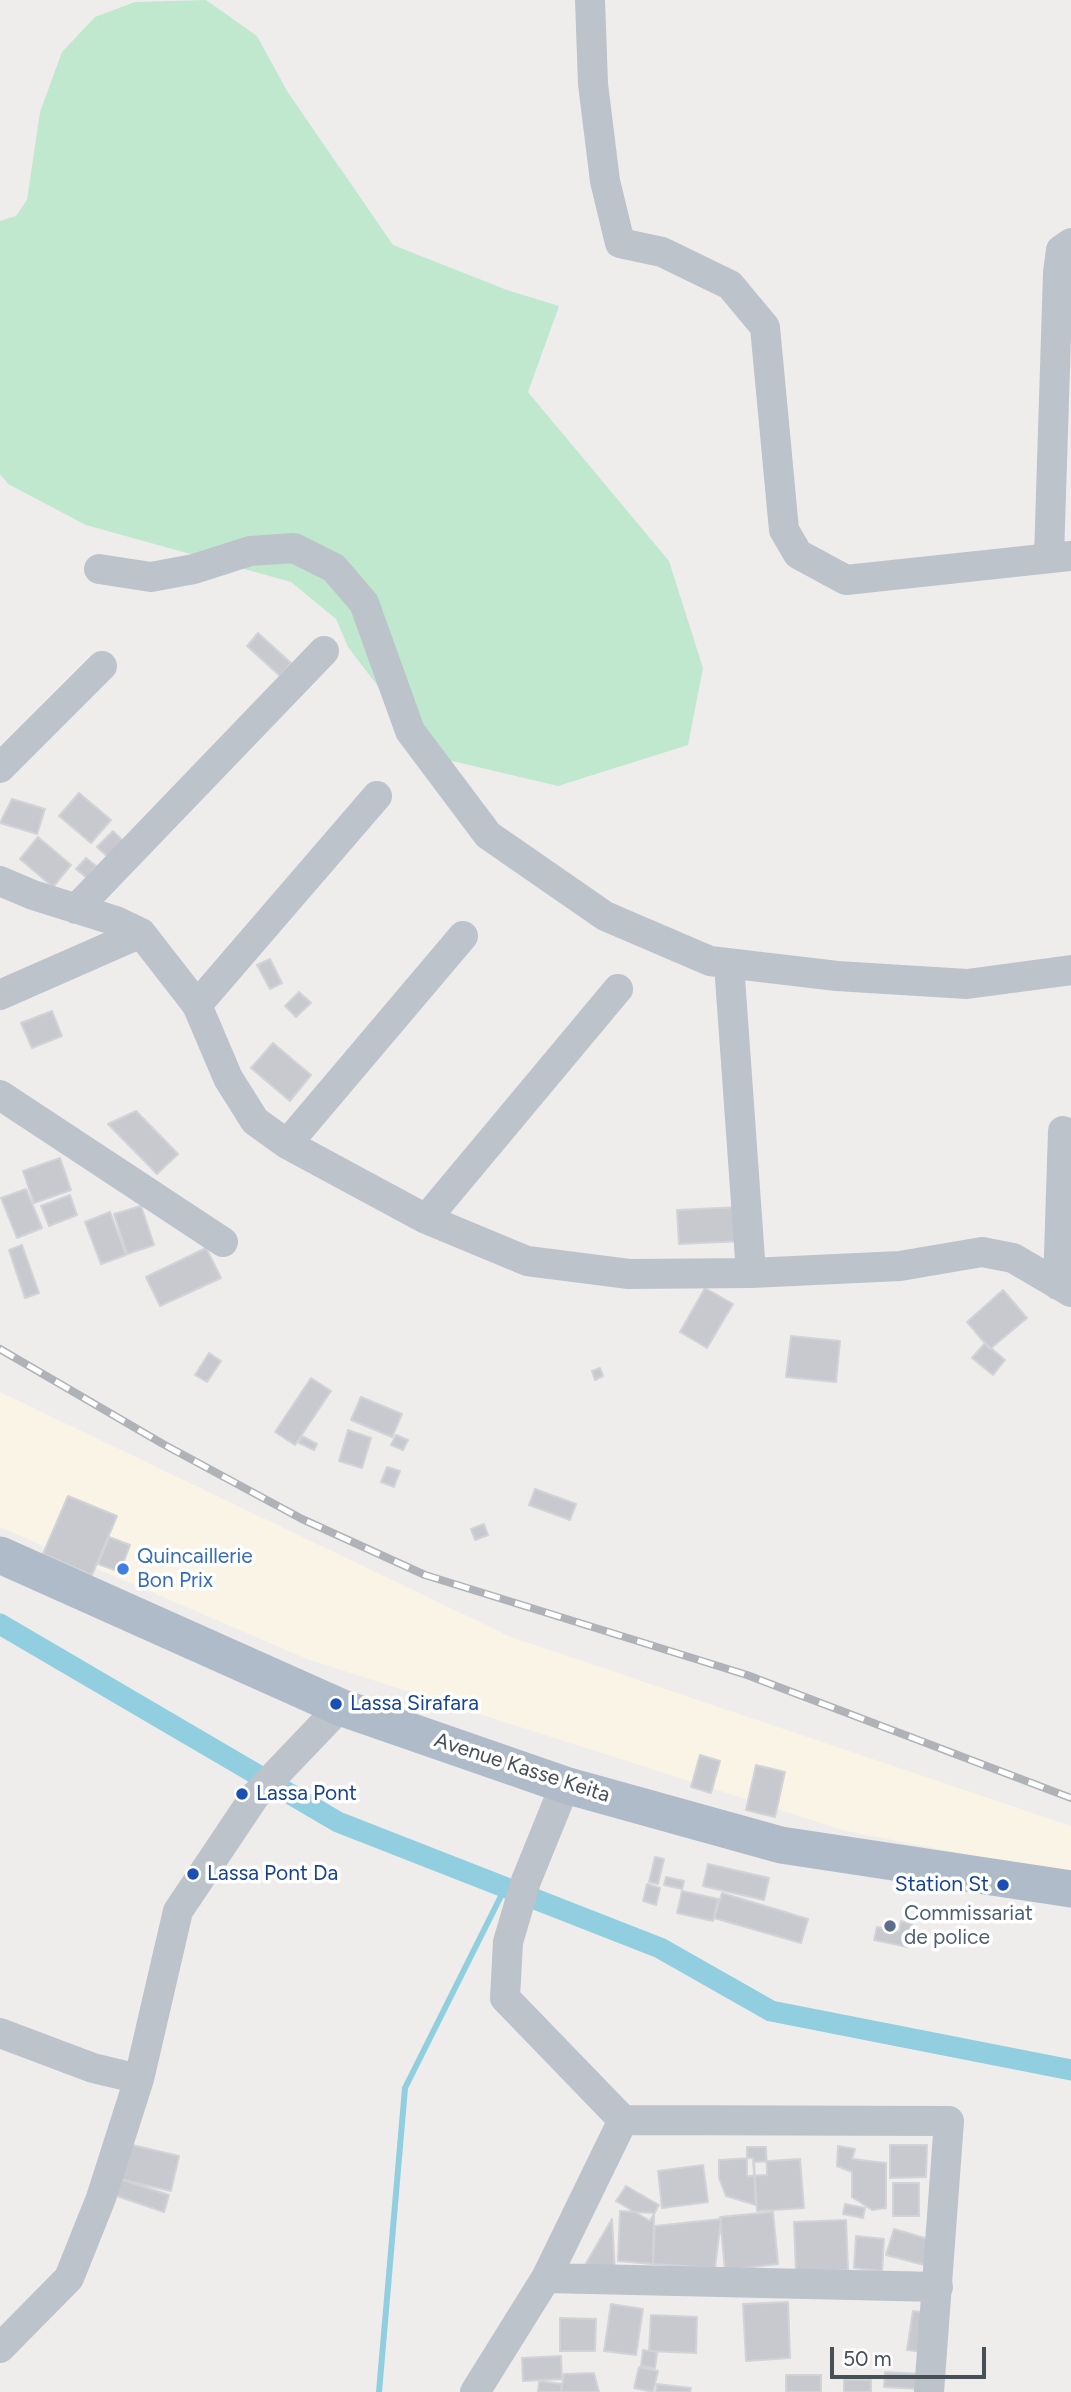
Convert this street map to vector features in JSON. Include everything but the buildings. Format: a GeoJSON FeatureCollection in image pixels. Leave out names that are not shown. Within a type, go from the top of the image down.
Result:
{"type":"FeatureCollection","features":[{"type":"Feature","properties":{"kind":"main road","name":"Avenue Kasse Keita"},"geometry":{"type":"LineString","coordinates":[[0,1555],[340,1707],[565,1785],[781,1845],[1071,1889]]}},
{"type":"Feature","properties":{"kind":"street"},"geometry":{"type":"LineString","coordinates":[[590,0],[593,83],[603,169],[620,243],[662,252],[730,285],[765,327],[784,530],[798,554],[846,580],[1060,557],[1058,273],[1061,250],[1071,243]]}},
{"type":"Feature","properties":{"kind":"street"},"geometry":{"type":"LineString","coordinates":[[99,569],[151,576],[194,569],[250,551],[294,548],[334,568],[364,603],[410,731],[488,835],[605,916],[710,961],[837,976],[967,984],[1071,970]]}},
{"type":"Feature","properties":{"kind":"street"},"geometry":{"type":"LineString","coordinates":[[76,909],[324,651]]}},
{"type":"Feature","properties":{"kind":"street"},"geometry":{"type":"LineString","coordinates":[[0,768],[102,666]]}},
{"type":"Feature","properties":{"kind":"street"},"geometry":{"type":"LineString","coordinates":[[197,1005],[377,796]]}},
{"type":"Feature","properties":{"kind":"street"},"geometry":{"type":"LineString","coordinates":[[0,881],[33,895],[116,921],[141,933],[197,1005],[228,1078],[255,1121],[287,1144],[426,1219],[527,1261],[629,1274],[751,1273],[900,1266],[982,1252],[1013,1258],[1065,1288]]}},
{"type":"Feature","properties":{"kind":"street"},"geometry":{"type":"LineString","coordinates":[[0,995],[141,933]]}},
{"type":"Feature","properties":{"kind":"street"},"geometry":{"type":"LineString","coordinates":[[287,1144],[463,936]]}},
{"type":"Feature","properties":{"kind":"street"},"geometry":{"type":"LineString","coordinates":[[729,964],[751,1273]]}},
{"type":"Feature","properties":{"kind":"street"},"geometry":{"type":"LineString","coordinates":[[426,1219],[618,989]]}},
{"type":"Feature","properties":{"kind":"street"},"geometry":{"type":"LineString","coordinates":[[0,1095],[223,1242]]}},
{"type":"Feature","properties":{"kind":"street"},"geometry":{"type":"LineString","coordinates":[[1063,1131],[1065,1288]]}},
{"type":"Feature","properties":{"kind":"street"},"geometry":{"type":"LineString","coordinates":[[0,2348],[69,2278],[101,2198],[139,2079],[178,1911],[255,1796],[340,1707]]}},
{"type":"Feature","properties":{"kind":"street"},"geometry":{"type":"LineString","coordinates":[[565,1785],[526,1881],[508,1942],[505,1998],[623,2120],[949,2121],[929,2392]]}},
{"type":"Feature","properties":{"kind":"street"},"geometry":{"type":"LineString","coordinates":[[0,2032],[93,2068],[139,2079]]}},
{"type":"Feature","properties":{"kind":"street"},"geometry":{"type":"LineString","coordinates":[[475,2392],[547,2278],[623,2120]]}},
{"type":"Feature","properties":{"kind":"street"},"geometry":{"type":"LineString","coordinates":[[547,2278],[938,2287]]}},
{"type":"Feature","properties":{"kind":"shaded area"},"geometry":{"type":"Polygon","coordinates":[[[0,1392],[511,1637],[1071,1826],[1071,1875],[846,1831],[307,1659],[0,1527],[0,1392]]]}},
{"type":"Feature","properties":{"kind":"green space"},"geometry":{"type":"Polygon","coordinates":[[[206,0],[257,36],[287,91],[393,245],[507,290],[559,306],[528,392],[669,561],[703,668],[688,745],[558,786],[431,756],[348,647],[336,619],[291,582],[86,525],[8,484],[0,474],[0,221],[16,216],[27,200],[40,112],[62,52],[95,17],[135,2],[206,0]]]}},
{"type":"Feature","properties":{"kind":"waterway"},"geometry":{"type":"LineString","coordinates":[[0,1624],[338,1822],[660,1948],[771,2011],[1071,2070]]}},
{"type":"Feature","properties":{"kind":"waterway"},"geometry":{"type":"LineString","coordinates":[[379,2392],[405,2088],[505,1888]]}},
{"type":"Feature","properties":{"kind":"railway"},"geometry":{"type":"LineString","coordinates":[[0,1349],[163,1444],[302,1519],[425,1575],[747,1675],[1071,1798]]}},
{"type":"Feature","properties":{"kind":"place","name":"Quincaillerie Bon Prix"},"geometry":{"type":"Point","coordinates":[123,1569]}},
{"type":"Feature","properties":{"kind":"place","name":"Lassa Sirafara"},"geometry":{"type":"Point","coordinates":[336,1704]}},
{"type":"Feature","properties":{"kind":"place","name":"Lassa Pont"},"geometry":{"type":"Point","coordinates":[242,1794]}},
{"type":"Feature","properties":{"kind":"place","name":"Lassa Pont Da"},"geometry":{"type":"Point","coordinates":[193,1874]}},
{"type":"Feature","properties":{"kind":"place","name":"Station St"},"geometry":{"type":"Point","coordinates":[1003,1885]}},
{"type":"Feature","properties":{"kind":"place","name":"Commissariat de police"},"geometry":{"type":"Point","coordinates":[890,1926]}}]}
